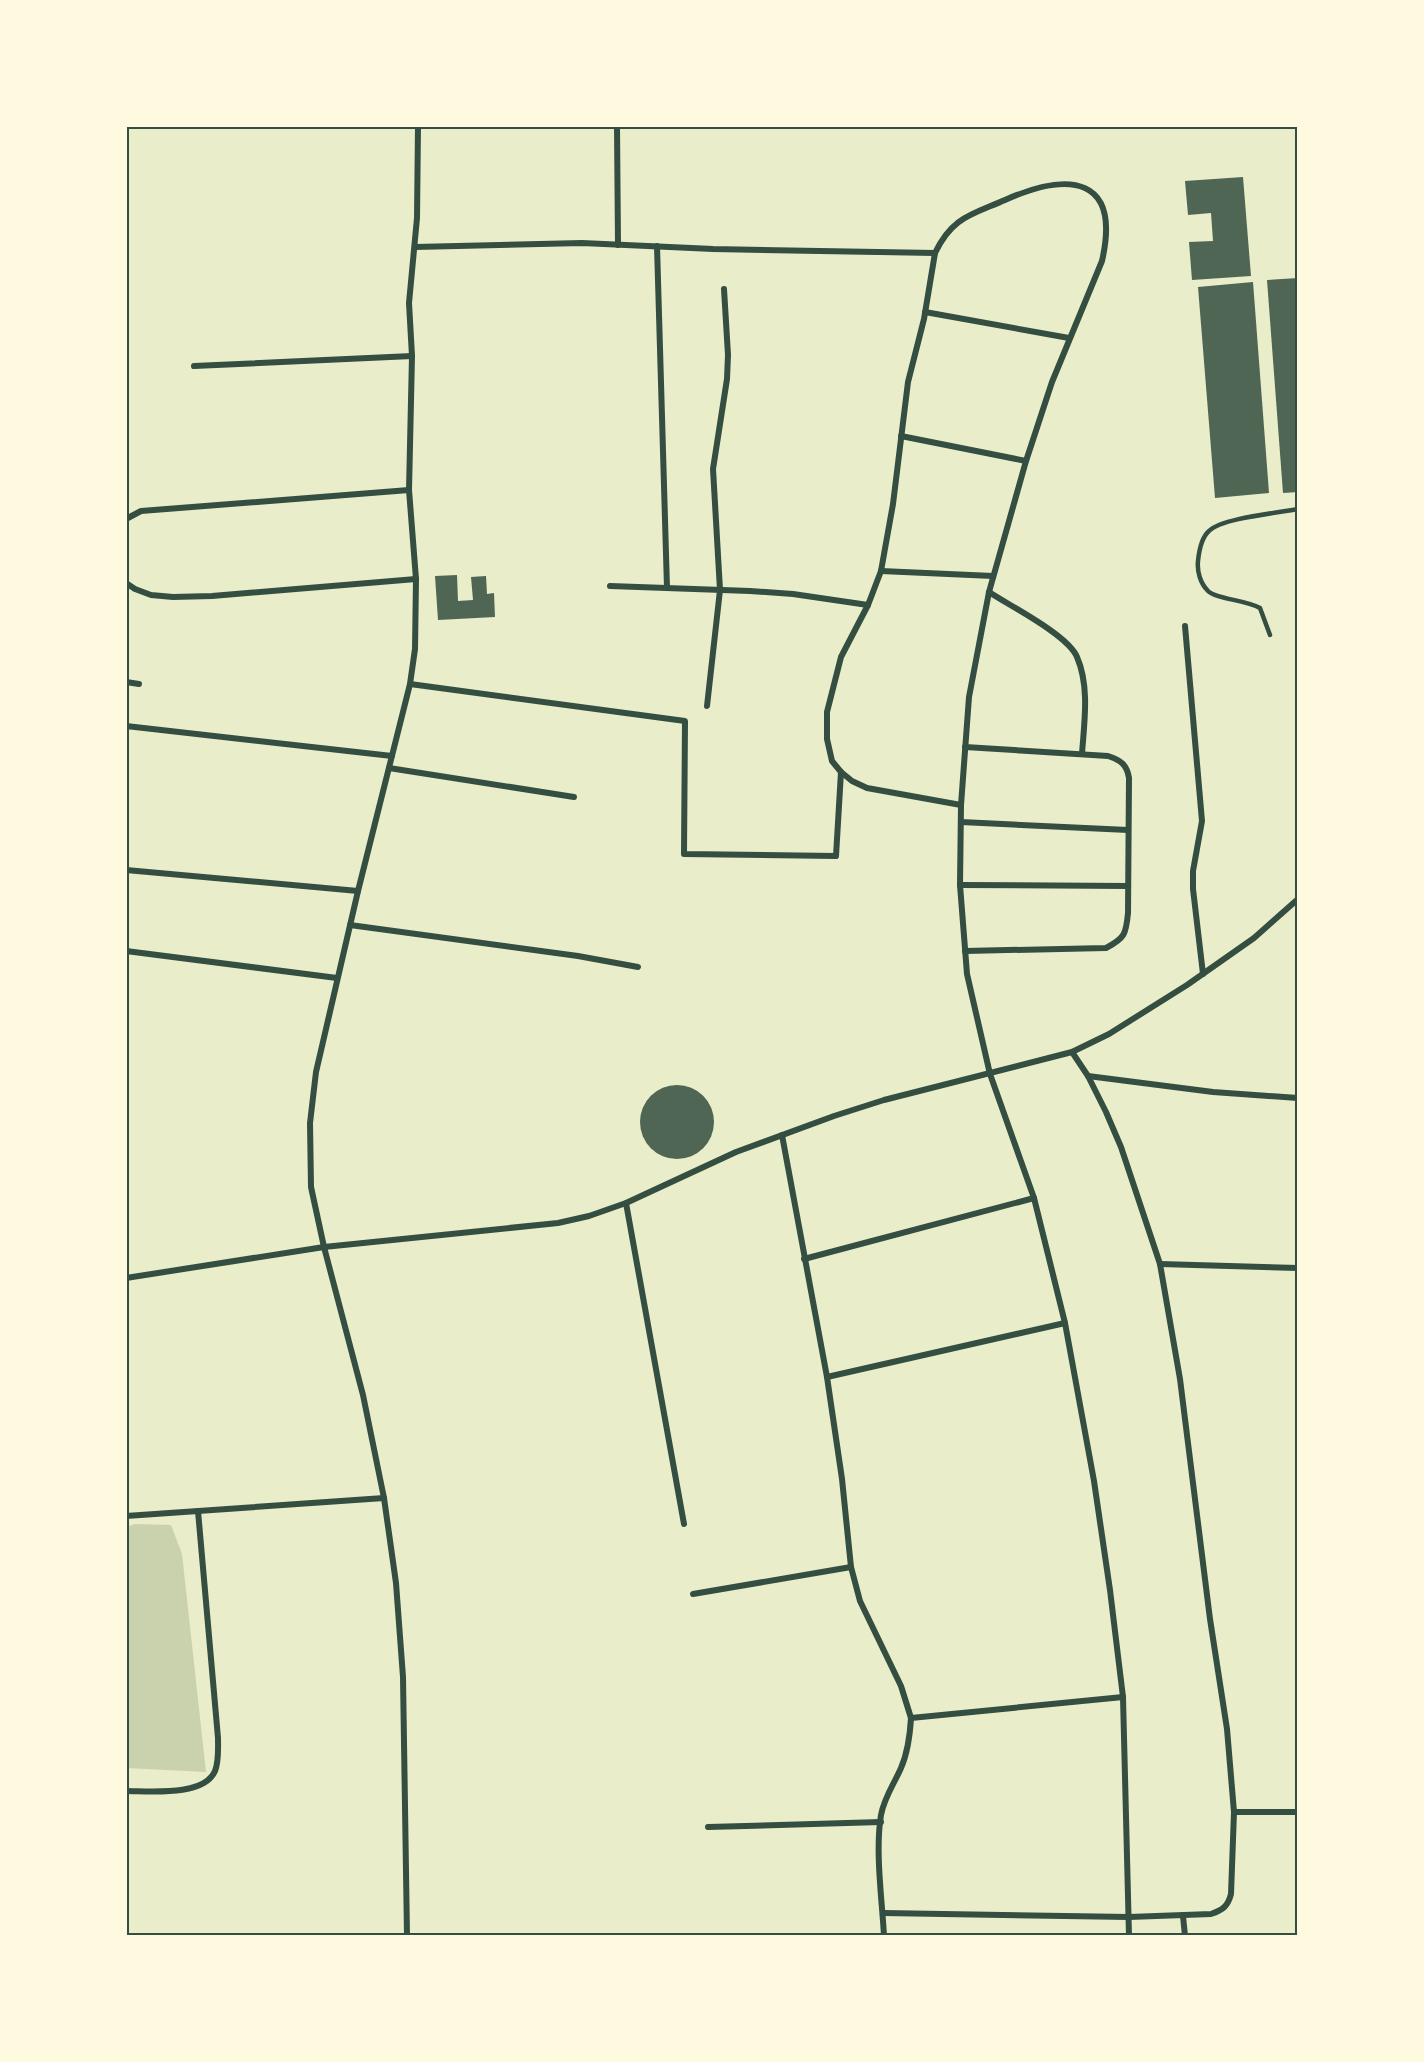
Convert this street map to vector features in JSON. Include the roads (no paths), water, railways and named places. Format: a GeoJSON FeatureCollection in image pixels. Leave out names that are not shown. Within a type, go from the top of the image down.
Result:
{"type":"FeatureCollection","features":[{"type":"Feature","properties":{"kind":"street"},"geometry":{"type":"LineString","coordinates":[[407,1936],[403,1677],[396,1583],[384,1498],[363,1395],[324,1247],[312,1187],[310,1123],[316,1072],[410,684],[415,649],[416,579],[409,489],[412,356],[409,303],[419,188],[418,126]]}},
{"type":"Feature","properties":{"kind":"street"},"geometry":{"type":"LineString","coordinates":[[617,126],[618,244]]}},
{"type":"Feature","properties":{"kind":"street"},"geometry":{"type":"LineString","coordinates":[[961,805],[867,788],[852,781],[832,761],[827,739],[827,712],[841,657],[868,605],[882,571],[908,382],[925,312],[935,253],[943,236],[960,220],[1027,190],[1055,184],[1075,184],[1097,195],[1103,206],[1106,243],[1102,261],[1069,338],[1026,461],[988,592],[969,697],[961,805],[960,885],[967,974],[990,1074],[1034,1198],[1065,1323],[1099,1514],[1123,1696],[1129,1936]]}},
{"type":"Feature","properties":{"kind":"street"},"geometry":{"type":"LineString","coordinates":[[415,247],[582,243],[850,253],[935,253]]}},
{"type":"Feature","properties":{"kind":"street"},"geometry":{"type":"LineString","coordinates":[[657,246],[667,588]]}},
{"type":"Feature","properties":{"kind":"street"},"geometry":{"type":"LineString","coordinates":[[707,706],[720,590],[712,469],[727,379],[724,289]]}},
{"type":"Feature","properties":{"kind":"street"},"geometry":{"type":"LineString","coordinates":[[925,312],[1069,338]]}},
{"type":"Feature","properties":{"kind":"street"},"geometry":{"type":"LineString","coordinates":[[194,366],[412,356]]}},
{"type":"Feature","properties":{"kind":"street"},"geometry":{"type":"LineString","coordinates":[[901,436],[1026,461]]}},
{"type":"Feature","properties":{"kind":"street"},"geometry":{"type":"LineString","coordinates":[[126,519],[141,512],[409,489]]}},
{"type":"Feature","properties":{"kind":"street"},"geometry":{"type":"LineString","coordinates":[[882,571],[993,576]]}},
{"type":"Feature","properties":{"kind":"street"},"geometry":{"type":"LineString","coordinates":[[126,582],[151,596],[173,597],[212,596],[416,579]]}},
{"type":"Feature","properties":{"kind":"street"},"geometry":{"type":"LineString","coordinates":[[610,586],[793,594],[868,605]]}},
{"type":"Feature","properties":{"kind":"street"},"geometry":{"type":"LineString","coordinates":[[988,592],[1064,640],[1077,655],[1082,670],[1085,698],[1082,754]]}},
{"type":"Feature","properties":{"kind":"street"},"geometry":{"type":"LineString","coordinates":[[1185,626],[1202,821],[1193,871],[1193,889],[1203,974]]}},
{"type":"Feature","properties":{"kind":"street"},"geometry":{"type":"LineString","coordinates":[[126,682],[139,684]]}},
{"type":"Feature","properties":{"kind":"street"},"geometry":{"type":"LineString","coordinates":[[410,684],[685,721],[684,854],[836,856],[841,772]]}},
{"type":"Feature","properties":{"kind":"street"},"geometry":{"type":"LineString","coordinates":[[126,726],[392,756]]}},
{"type":"Feature","properties":{"kind":"street"},"geometry":{"type":"LineString","coordinates":[[965,747],[1108,756],[1120,760],[1127,768],[1128,830],[1126,933],[1119,941],[1106,948],[965,951]]}},
{"type":"Feature","properties":{"kind":"street"},"geometry":{"type":"LineString","coordinates":[[389,768],[574,796]]}},
{"type":"Feature","properties":{"kind":"street"},"geometry":{"type":"LineString","coordinates":[[961,822],[1128,830]]}},
{"type":"Feature","properties":{"kind":"street"},"geometry":{"type":"LineString","coordinates":[[126,870],[358,891]]}},
{"type":"Feature","properties":{"kind":"street"},"geometry":{"type":"LineString","coordinates":[[960,885],[1128,886]]}},
{"type":"Feature","properties":{"kind":"street"},"geometry":{"type":"LineString","coordinates":[[126,1278],[324,1247],[558,1223],[590,1216],[626,1203],[736,1152],[884,1100],[1072,1052],[1138,1017],[1203,974],[1254,938],[1298,900]]}},
{"type":"Feature","properties":{"kind":"street"},"geometry":{"type":"LineString","coordinates":[[350,925],[638,967]]}},
{"type":"Feature","properties":{"kind":"street"},"geometry":{"type":"LineString","coordinates":[[126,951],[337,978]]}},
{"type":"Feature","properties":{"kind":"street"},"geometry":{"type":"LineString","coordinates":[[882,1913],[1183,1916],[1211,1914],[1221,1910],[1228,1903],[1231,1894],[1234,1812],[1227,1729],[1207,1596],[1180,1379],[1160,1264],[1107,1112],[1072,1052]]}},
{"type":"Feature","properties":{"kind":"street"},"geometry":{"type":"LineString","coordinates":[[1088,1076],[1213,1092],[1298,1098]]}},
{"type":"Feature","properties":{"kind":"street"},"geometry":{"type":"LineString","coordinates":[[782,1135],[827,1377],[842,1479],[851,1567],[860,1601],[901,1686],[911,1718],[909,1741],[902,1766],[888,1793],[879,1837],[884,1936]]}},
{"type":"Feature","properties":{"kind":"street"},"geometry":{"type":"LineString","coordinates":[[804,1259],[1034,1198]]}},
{"type":"Feature","properties":{"kind":"street"},"geometry":{"type":"LineString","coordinates":[[626,1203],[684,1524]]}},
{"type":"Feature","properties":{"kind":"street"},"geometry":{"type":"LineString","coordinates":[[1160,1264],[1298,1268]]}},
{"type":"Feature","properties":{"kind":"street"},"geometry":{"type":"LineString","coordinates":[[1298,1278],[1298,1352]]}},
{"type":"Feature","properties":{"kind":"street"},"geometry":{"type":"LineString","coordinates":[[827,1377],[1065,1323]]}},
{"type":"Feature","properties":{"kind":"street"},"geometry":{"type":"LineString","coordinates":[[126,1516],[384,1498]]}},
{"type":"Feature","properties":{"kind":"street"},"geometry":{"type":"LineString","coordinates":[[126,1791],[176,1791],[194,1787],[209,1780],[215,1771],[218,1759],[218,1738],[198,1511]]}},
{"type":"Feature","properties":{"kind":"street"},"geometry":{"type":"LineString","coordinates":[[693,1594],[851,1567]]}},
{"type":"Feature","properties":{"kind":"street"},"geometry":{"type":"LineString","coordinates":[[911,1718],[1123,1696]]}},
{"type":"Feature","properties":{"kind":"street"},"geometry":{"type":"LineString","coordinates":[[1234,1812],[1298,1812]]}},
{"type":"Feature","properties":{"kind":"street"},"geometry":{"type":"LineString","coordinates":[[708,1827],[881,1822]]}},
{"type":"Feature","properties":{"kind":"street"},"geometry":{"type":"LineString","coordinates":[[1183,1916],[1185,1936]]}},
{"type":"Feature","properties":{"kind":"lane"},"geometry":{"type":"LineString","coordinates":[[1270,635],[1260,608],[1250,602],[1218,596],[1208,591],[1200,579],[1198,565],[1200,547],[1207,532],[1219,524],[1298,509]]}}]}
